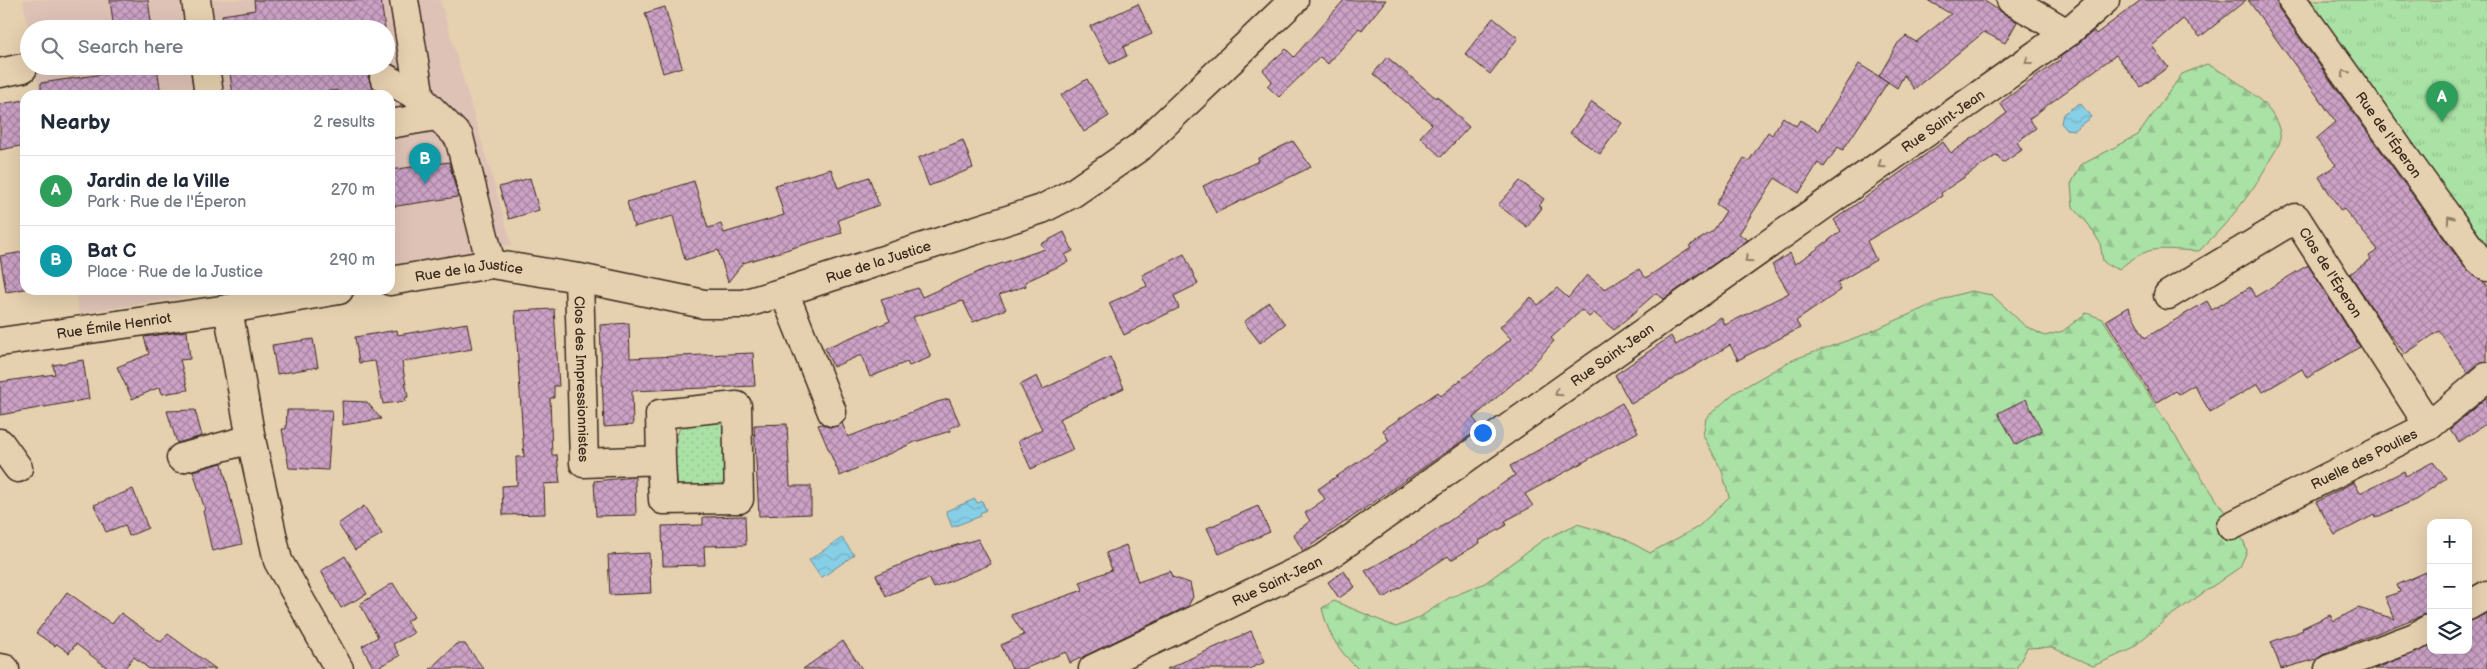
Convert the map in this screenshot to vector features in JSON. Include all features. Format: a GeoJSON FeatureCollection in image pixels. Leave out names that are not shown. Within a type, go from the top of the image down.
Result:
{"type":"FeatureCollection","features":[{"type":"Feature","properties":{"kind":"street"},"geometry":{"type":"LineString","coordinates":[[196,0],[199,20]]}},
{"type":"Feature","properties":{"kind":"street"},"geometry":{"type":"LineString","coordinates":[[404,0],[428,107]]}},
{"type":"Feature","properties":{"kind":"street","name":"Rue de la Justice"},"geometry":{"type":"LineString","coordinates":[[395,281],[491,264],[579,278],[704,304],[743,304],[784,292],[1042,209],[1073,193],[1141,146],[1294,0]]}},
{"type":"Feature","properties":{"kind":"street"},"geometry":{"type":"LineString","coordinates":[[2011,0],[2068,33]]}},
{"type":"Feature","properties":{"kind":"street","name":"Rue Saint-Jean"},"geometry":{"type":"LineString","coordinates":[[1093,669],[1324,559],[2068,33],[2105,0]]}},
{"type":"Feature","properties":{"kind":"street","name":"Rue de l'Éperon"},"geometry":{"type":"LineString","coordinates":[[2292,0],[2478,259],[2487,267]]}},
{"type":"Feature","properties":{"kind":"street"},"geometry":{"type":"LineString","coordinates":[[206,75],[208,90]]}},
{"type":"Feature","properties":{"kind":"street"},"geometry":{"type":"LineString","coordinates":[[384,78],[428,107],[459,137],[491,264]]}},
{"type":"Feature","properties":{"kind":"street"},"geometry":{"type":"LineString","coordinates":[[395,122],[428,107]]}},
{"type":"Feature","properties":{"kind":"street","name":"Clos de l'Éperon"},"geometry":{"type":"LineString","coordinates":[[2168,295],[2296,218],[2429,426]]}},
{"type":"Feature","properties":{"kind":"street","name":"Clos des Impressionnistes"},"geometry":{"type":"LineString","coordinates":[[579,278],[584,463],[661,460]]}},
{"type":"Feature","properties":{"kind":"street"},"geometry":{"type":"LineString","coordinates":[[784,292],[832,412]]}},
{"type":"Feature","properties":{"kind":"street"},"geometry":{"type":"LineString","coordinates":[[295,295],[224,303],[278,561],[339,669]]}},
{"type":"Feature","properties":{"kind":"street","name":"Rue Émile Henriot"},"geometry":{"type":"LineString","coordinates":[[0,342],[224,303]]}},
{"type":"Feature","properties":{"kind":"street","name":"Ruelle des Poulies"},"geometry":{"type":"LineString","coordinates":[[2232,526],[2429,426],[2487,377]]}},
{"type":"Feature","properties":{"kind":"street"},"geometry":{"type":"LineString","coordinates":[[181,458],[251,439]]}},
{"type":"Feature","properties":{"kind":"street"},"geometry":{"type":"LineString","coordinates":[[0,443],[18,468]]}},
{"type":"Feature","properties":{"kind":"street"},"geometry":{"type":"LineString","coordinates":[[2472,604],[2487,595]]}},
{"type":"Feature","properties":{"kind":"street"},"geometry":{"type":"LineString","coordinates":[[2328,669],[2415,637],[2427,630]]}},
{"type":"Feature","properties":{"kind":"street"},"geometry":{"type":"LineString","coordinates":[[0,668],[5,669]]}},
{"type":"Feature","properties":{"kind":"shaded area"},"geometry":{"type":"Polygon","coordinates":[[[23,0],[440,0],[512,245],[395,264],[395,90],[39,90],[37,75],[395,75],[395,20],[27,20],[23,0]]]}},
{"type":"Feature","properties":{"kind":"shaded area"},"geometry":{"type":"Polygon","coordinates":[[[76,295],[196,295],[79,313],[76,295]]]}},
{"type":"Feature","properties":{"kind":"green space"},"geometry":{"type":"Polygon","coordinates":[[[2306,0],[2487,0],[2487,245],[2306,0]]]}},
{"type":"Feature","properties":{"kind":"green space"},"geometry":{"type":"Polygon","coordinates":[[[2207,64],[2242,85],[2265,106],[2274,117],[2279,129],[2279,145],[2248,196],[2220,230],[2199,251],[2165,249],[2148,251],[2130,260],[2119,269],[2109,266],[2103,261],[2100,243],[2089,225],[2073,207],[2071,184],[2081,165],[2138,135],[2182,74],[2207,64]]]}},
{"type":"Feature","properties":{"kind":"green space"},"geometry":{"type":"Polygon","coordinates":[[[1971,291],[1992,295],[2025,326],[2045,336],[2063,331],[2086,313],[2103,319],[2155,405],[2244,542],[2247,551],[2240,567],[2166,619],[2130,650],[2093,666],[2051,647],[2027,648],[2016,669],[1358,669],[1340,649],[1331,635],[1322,608],[1334,601],[1396,627],[1417,619],[1449,598],[1485,583],[1543,540],[1577,524],[1621,537],[1650,553],[1698,527],[1729,497],[1722,471],[1703,435],[1706,418],[1734,393],[1792,360],[1863,335],[1949,297],[1971,291]]]}},
{"type":"Feature","properties":{"kind":"green space"},"geometry":{"type":"Polygon","coordinates":[[[722,418],[728,423],[728,488],[679,489],[675,455],[677,437],[682,423],[722,418]]]}},
{"type":"Feature","properties":{"kind":"water"},"geometry":{"type":"Polygon","coordinates":[[[2080,103],[2091,117],[2074,130],[2066,129],[2061,123],[2063,114],[2080,103]]]}},
{"type":"Feature","properties":{"kind":"water"},"geometry":{"type":"Polygon","coordinates":[[[975,499],[977,503],[982,501],[986,510],[980,513],[981,516],[952,527],[946,511],[975,499]]]}},
{"type":"Feature","properties":{"kind":"water"},"geometry":{"type":"Polygon","coordinates":[[[842,538],[854,555],[821,578],[809,560],[842,538]]]}},
{"type":"Feature","properties":{"kind":"building"},"geometry":{"type":"Polygon","coordinates":[[[110,0],[148,0],[151,20],[113,20],[110,0]]]}},
{"type":"Feature","properties":{"kind":"building"},"geometry":{"type":"Polygon","coordinates":[[[254,0],[381,0],[384,20],[223,20],[222,15],[255,10],[254,0]]]}},
{"type":"Feature","properties":{"kind":"building"},"geometry":{"type":"Polygon","coordinates":[[[1344,0],[1386,0],[1362,30],[1359,28],[1328,64],[1320,57],[1279,97],[1267,86],[1272,81],[1263,70],[1286,49],[1294,57],[1344,0]]]}},
{"type":"Feature","properties":{"kind":"building"},"geometry":{"type":"Polygon","coordinates":[[[1927,0],[1983,0],[2017,22],[2005,43],[1984,32],[1914,89],[1904,75],[1897,88],[1879,76],[1898,43],[1906,36],[1916,42],[1951,14],[1927,0]]]}},
{"type":"Feature","properties":{"kind":"building"},"geometry":{"type":"Polygon","coordinates":[[[2141,0],[2246,0],[2200,37],[2183,19],[2152,46],[2168,67],[2141,87],[2116,55],[2053,101],[2029,119],[2036,128],[2017,142],[2022,150],[2003,163],[1997,155],[1941,193],[1942,196],[1867,241],[1876,260],[1837,283],[1841,290],[1796,321],[1800,328],[1738,360],[1730,345],[1631,404],[1615,375],[1671,336],[1676,345],[1721,317],[1725,325],[1789,293],[1772,265],[1790,253],[1795,264],[1817,249],[1841,231],[1834,220],[1943,142],[1951,153],[1980,133],[2007,113],[2000,103],[2061,59],[2060,57],[2094,31],[2096,34],[2141,0]]]}},
{"type":"Feature","properties":{"kind":"building"},"geometry":{"type":"Polygon","coordinates":[[[2248,0],[2277,0],[2279,9],[2465,268],[2487,285],[2487,362],[2477,365],[2468,373],[2439,331],[2405,354],[2387,331],[2350,274],[2371,259],[2369,256],[2378,250],[2344,209],[2341,211],[2319,177],[2336,165],[2316,139],[2336,122],[2248,0]]]}},
{"type":"Feature","properties":{"kind":"building"},"geometry":{"type":"Polygon","coordinates":[[[1138,4],[1152,34],[1123,47],[1127,56],[1110,64],[1090,26],[1138,4]]]}},
{"type":"Feature","properties":{"kind":"building"},"geometry":{"type":"Polygon","coordinates":[[[665,7],[682,67],[663,73],[645,13],[665,7]]]}},
{"type":"Feature","properties":{"kind":"building"},"geometry":{"type":"Polygon","coordinates":[[[1493,18],[1518,38],[1490,74],[1465,54],[1493,18]]]}},
{"type":"Feature","properties":{"kind":"building"},"geometry":{"type":"Polygon","coordinates":[[[1387,57],[1436,98],[1437,96],[1469,127],[1441,157],[1420,137],[1432,124],[1373,74],[1387,57]]]}},
{"type":"Feature","properties":{"kind":"building"},"geometry":{"type":"Polygon","coordinates":[[[1859,64],[1888,82],[1843,150],[1838,147],[1824,167],[1818,163],[1799,193],[1775,178],[1739,234],[1748,240],[1664,299],[1656,293],[1614,330],[1594,313],[1589,317],[1582,310],[1551,338],[1554,341],[1525,373],[1473,418],[1481,428],[1303,551],[1293,534],[1310,521],[1305,513],[1325,499],[1318,489],[1389,441],[1383,430],[1438,392],[1441,396],[1511,339],[1500,327],[1531,297],[1538,305],[1557,288],[1568,298],[1587,275],[1605,289],[1639,269],[1646,278],[1691,248],[1689,246],[1713,231],[1726,211],[1716,204],[1744,158],[1749,161],[1768,132],[1772,135],[1783,117],[1796,126],[1800,120],[1818,131],[1859,64]]]}},
{"type":"Feature","properties":{"kind":"building"},"geometry":{"type":"Polygon","coordinates":[[[96,75],[158,75],[160,90],[41,90],[41,83],[96,75]]]}},
{"type":"Feature","properties":{"kind":"building"},"geometry":{"type":"Polygon","coordinates":[[[230,75],[369,75],[368,77],[374,89],[367,90],[232,90],[230,75]]]}},
{"type":"Feature","properties":{"kind":"building"},"geometry":{"type":"Polygon","coordinates":[[[1087,79],[1109,116],[1084,132],[1061,95],[1087,79]]]}},
{"type":"Feature","properties":{"kind":"building"},"geometry":{"type":"Polygon","coordinates":[[[20,101],[20,146],[0,150],[0,104],[20,101]]]}},
{"type":"Feature","properties":{"kind":"building"},"geometry":{"type":"Polygon","coordinates":[[[1592,102],[1622,123],[1600,154],[1570,133],[1592,102]]]}},
{"type":"Feature","properties":{"kind":"building"},"geometry":{"type":"Polygon","coordinates":[[[963,140],[973,168],[929,186],[918,158],[963,140]]]}},
{"type":"Feature","properties":{"kind":"building"},"geometry":{"type":"Polygon","coordinates":[[[1293,141],[1311,167],[1216,213],[1203,186],[1259,161],[1258,158],[1293,141]]]}},
{"type":"Feature","properties":{"kind":"building"},"geometry":{"type":"Polygon","coordinates":[[[449,162],[458,197],[395,206],[395,169],[449,162]]]}},
{"type":"Feature","properties":{"kind":"building"},"geometry":{"type":"Polygon","coordinates":[[[831,169],[838,188],[869,177],[879,205],[838,220],[842,233],[743,263],[728,282],[718,250],[685,260],[673,216],[634,227],[627,202],[694,181],[708,228],[721,224],[724,233],[784,215],[775,185],[831,169]]]}},
{"type":"Feature","properties":{"kind":"building"},"geometry":{"type":"Polygon","coordinates":[[[530,178],[539,210],[509,219],[499,187],[530,178]]]}},
{"type":"Feature","properties":{"kind":"building"},"geometry":{"type":"Polygon","coordinates":[[[1520,181],[1544,199],[1539,206],[1542,208],[1527,227],[1498,205],[1520,181]]]}},
{"type":"Feature","properties":{"kind":"building"},"geometry":{"type":"Polygon","coordinates":[[[1064,232],[1073,251],[1065,255],[1068,262],[1025,282],[1026,286],[999,295],[1006,309],[973,322],[963,301],[913,317],[931,357],[909,366],[907,362],[870,377],[861,355],[833,367],[825,348],[890,321],[881,299],[918,288],[922,297],[985,269],[1045,249],[1041,244],[1064,232]]]}},
{"type":"Feature","properties":{"kind":"building"},"geometry":{"type":"Polygon","coordinates":[[[20,253],[20,290],[6,292],[0,256],[20,253]]]}},
{"type":"Feature","properties":{"kind":"building"},"geometry":{"type":"Polygon","coordinates":[[[1184,254],[1198,284],[1174,296],[1179,308],[1124,335],[1109,303],[1147,286],[1142,275],[1184,254]]]}},
{"type":"Feature","properties":{"kind":"building"},"geometry":{"type":"Polygon","coordinates":[[[2308,265],[2360,347],[2307,378],[2302,369],[2263,392],[2258,384],[2210,412],[2194,385],[2179,394],[2176,391],[2156,403],[2106,320],[2128,307],[2145,338],[2207,301],[2212,310],[2250,287],[2255,297],[2308,265]]]}},
{"type":"Feature","properties":{"kind":"building"},"geometry":{"type":"Polygon","coordinates":[[[1269,302],[1285,324],[1260,343],[1244,322],[1269,302]]]}},
{"type":"Feature","properties":{"kind":"building"},"geometry":{"type":"Polygon","coordinates":[[[554,309],[559,386],[554,386],[554,398],[550,398],[552,455],[557,455],[560,483],[544,484],[545,514],[503,515],[502,486],[517,485],[516,457],[524,457],[515,311],[554,309]]]}},
{"type":"Feature","properties":{"kind":"building"},"geometry":{"type":"Polygon","coordinates":[[[467,323],[472,349],[402,362],[408,397],[405,398],[406,401],[383,404],[375,361],[359,363],[355,337],[397,330],[398,335],[467,323]]]}},
{"type":"Feature","properties":{"kind":"building"},"geometry":{"type":"Polygon","coordinates":[[[629,323],[630,358],[753,353],[755,386],[632,391],[633,425],[604,427],[600,325],[629,323]]]}},
{"type":"Feature","properties":{"kind":"building"},"geometry":{"type":"Polygon","coordinates":[[[187,331],[190,359],[180,360],[188,390],[162,394],[160,387],[132,399],[117,367],[149,354],[144,337],[187,331]]]}},
{"type":"Feature","properties":{"kind":"building"},"geometry":{"type":"Polygon","coordinates":[[[313,339],[318,367],[277,374],[272,345],[313,339]]]}},
{"type":"Feature","properties":{"kind":"building"},"geometry":{"type":"Polygon","coordinates":[[[1110,357],[1124,388],[1059,419],[1073,450],[1031,469],[1018,441],[1042,429],[1020,385],[1037,376],[1043,389],[1110,357]]]}},
{"type":"Feature","properties":{"kind":"building"},"geometry":{"type":"Polygon","coordinates":[[[83,360],[89,399],[0,415],[0,382],[55,374],[53,365],[83,360]]]}},
{"type":"Feature","properties":{"kind":"building"},"geometry":{"type":"Polygon","coordinates":[[[2487,397],[2487,423],[2459,442],[2450,429],[2487,397]]]}},
{"type":"Feature","properties":{"kind":"building"},"geometry":{"type":"Polygon","coordinates":[[[949,399],[960,424],[950,428],[950,431],[915,442],[840,476],[818,425],[822,424],[830,427],[842,423],[848,437],[949,399]]]}},
{"type":"Feature","properties":{"kind":"building"},"geometry":{"type":"Polygon","coordinates":[[[2026,399],[2042,431],[2016,445],[1998,413],[2026,399]]]}},
{"type":"Feature","properties":{"kind":"building"},"geometry":{"type":"Polygon","coordinates":[[[342,401],[367,402],[381,419],[343,425],[342,401]]]}},
{"type":"Feature","properties":{"kind":"building"},"geometry":{"type":"Polygon","coordinates":[[[1622,403],[1638,432],[1525,494],[1533,506],[1505,521],[1507,525],[1479,541],[1480,543],[1451,560],[1448,556],[1384,598],[1365,571],[1425,538],[1515,475],[1510,466],[1622,403]]]}},
{"type":"Feature","properties":{"kind":"building"},"geometry":{"type":"Polygon","coordinates":[[[195,410],[202,436],[177,443],[167,411],[195,410]]]}},
{"type":"Feature","properties":{"kind":"building"},"geometry":{"type":"Polygon","coordinates":[[[287,410],[332,410],[328,470],[289,468],[282,429],[286,429],[287,410]]]}},
{"type":"Feature","properties":{"kind":"building"},"geometry":{"type":"Polygon","coordinates":[[[787,424],[790,486],[811,486],[811,514],[759,516],[754,425],[787,424]]]}},
{"type":"Feature","properties":{"kind":"building"},"geometry":{"type":"Polygon","coordinates":[[[2433,462],[2446,478],[2417,499],[2375,518],[2374,515],[2335,535],[2316,502],[2354,482],[2360,493],[2404,471],[2406,476],[2433,462]]]}},
{"type":"Feature","properties":{"kind":"building"},"geometry":{"type":"Polygon","coordinates":[[[222,463],[242,544],[212,551],[203,511],[205,510],[193,471],[222,463]]]}},
{"type":"Feature","properties":{"kind":"building"},"geometry":{"type":"Polygon","coordinates":[[[635,477],[636,515],[596,516],[594,481],[635,477]]]}},
{"type":"Feature","properties":{"kind":"building"},"geometry":{"type":"Polygon","coordinates":[[[133,489],[148,528],[129,536],[125,525],[106,532],[94,505],[133,489]]]}},
{"type":"Feature","properties":{"kind":"building"},"geometry":{"type":"Polygon","coordinates":[[[364,506],[382,534],[355,550],[338,524],[364,506]]]}},
{"type":"Feature","properties":{"kind":"building"},"geometry":{"type":"Polygon","coordinates":[[[1258,506],[1270,532],[1219,554],[1207,528],[1258,506]]]}},
{"type":"Feature","properties":{"kind":"building"},"geometry":{"type":"Polygon","coordinates":[[[745,516],[746,545],[704,546],[705,565],[663,566],[662,526],[703,525],[703,517],[745,516]]]}},
{"type":"Feature","properties":{"kind":"building"},"geometry":{"type":"Polygon","coordinates":[[[978,539],[991,564],[934,588],[929,578],[886,596],[876,575],[929,553],[978,539]]]}},
{"type":"Feature","properties":{"kind":"building"},"geometry":{"type":"Polygon","coordinates":[[[1126,545],[1138,582],[1170,571],[1172,577],[1190,583],[1193,597],[1188,606],[1070,663],[1066,652],[1024,669],[1012,669],[1001,645],[1024,635],[1011,615],[1083,590],[1080,582],[1112,570],[1106,553],[1126,545]]]}},
{"type":"Feature","properties":{"kind":"building"},"geometry":{"type":"Polygon","coordinates":[[[649,553],[651,593],[610,595],[608,555],[649,553]]]}},
{"type":"Feature","properties":{"kind":"building"},"geometry":{"type":"Polygon","coordinates":[[[345,556],[367,594],[341,608],[321,571],[345,556]]]}},
{"type":"Feature","properties":{"kind":"building"},"geometry":{"type":"Polygon","coordinates":[[[1344,571],[1355,587],[1339,598],[1328,582],[1344,571]]]}},
{"type":"Feature","properties":{"kind":"building"},"geometry":{"type":"Polygon","coordinates":[[[2426,572],[2427,614],[2324,654],[2317,659],[2281,669],[2271,642],[2303,630],[2302,628],[2330,615],[2334,621],[2358,608],[2395,619],[2385,597],[2400,592],[2397,585],[2426,572]]]}},
{"type":"Feature","properties":{"kind":"building"},"geometry":{"type":"Polygon","coordinates":[[[393,583],[414,617],[406,621],[414,633],[393,644],[400,656],[374,669],[362,646],[378,637],[360,604],[393,583]]]}},
{"type":"Feature","properties":{"kind":"building"},"geometry":{"type":"Polygon","coordinates":[[[67,592],[112,624],[121,613],[161,642],[168,634],[216,669],[149,669],[134,657],[124,669],[109,669],[76,644],[69,653],[57,644],[55,646],[36,633],[67,592]]]}},
{"type":"Feature","properties":{"kind":"building"},"geometry":{"type":"Polygon","coordinates":[[[2487,613],[2487,669],[2374,669],[2427,648],[2427,654],[2472,654],[2472,620],[2487,613]]]}},
{"type":"Feature","properties":{"kind":"building"},"geometry":{"type":"Polygon","coordinates":[[[1251,631],[1265,662],[1249,669],[1167,669],[1251,631]]]}},
{"type":"Feature","properties":{"kind":"building"},"geometry":{"type":"Polygon","coordinates":[[[843,641],[862,669],[803,669],[843,641]]]}},
{"type":"Feature","properties":{"kind":"building"},"geometry":{"type":"Polygon","coordinates":[[[456,644],[465,644],[484,669],[430,669],[456,644]]]}},
{"type":"Feature","properties":{"kind":"place","name":"Jardin de la Ville"},"geometry":{"type":"Point","coordinates":[2442,122]}},
{"type":"Feature","properties":{"kind":"place","name":"Bat C"},"geometry":{"type":"Point","coordinates":[425,184]}}]}
